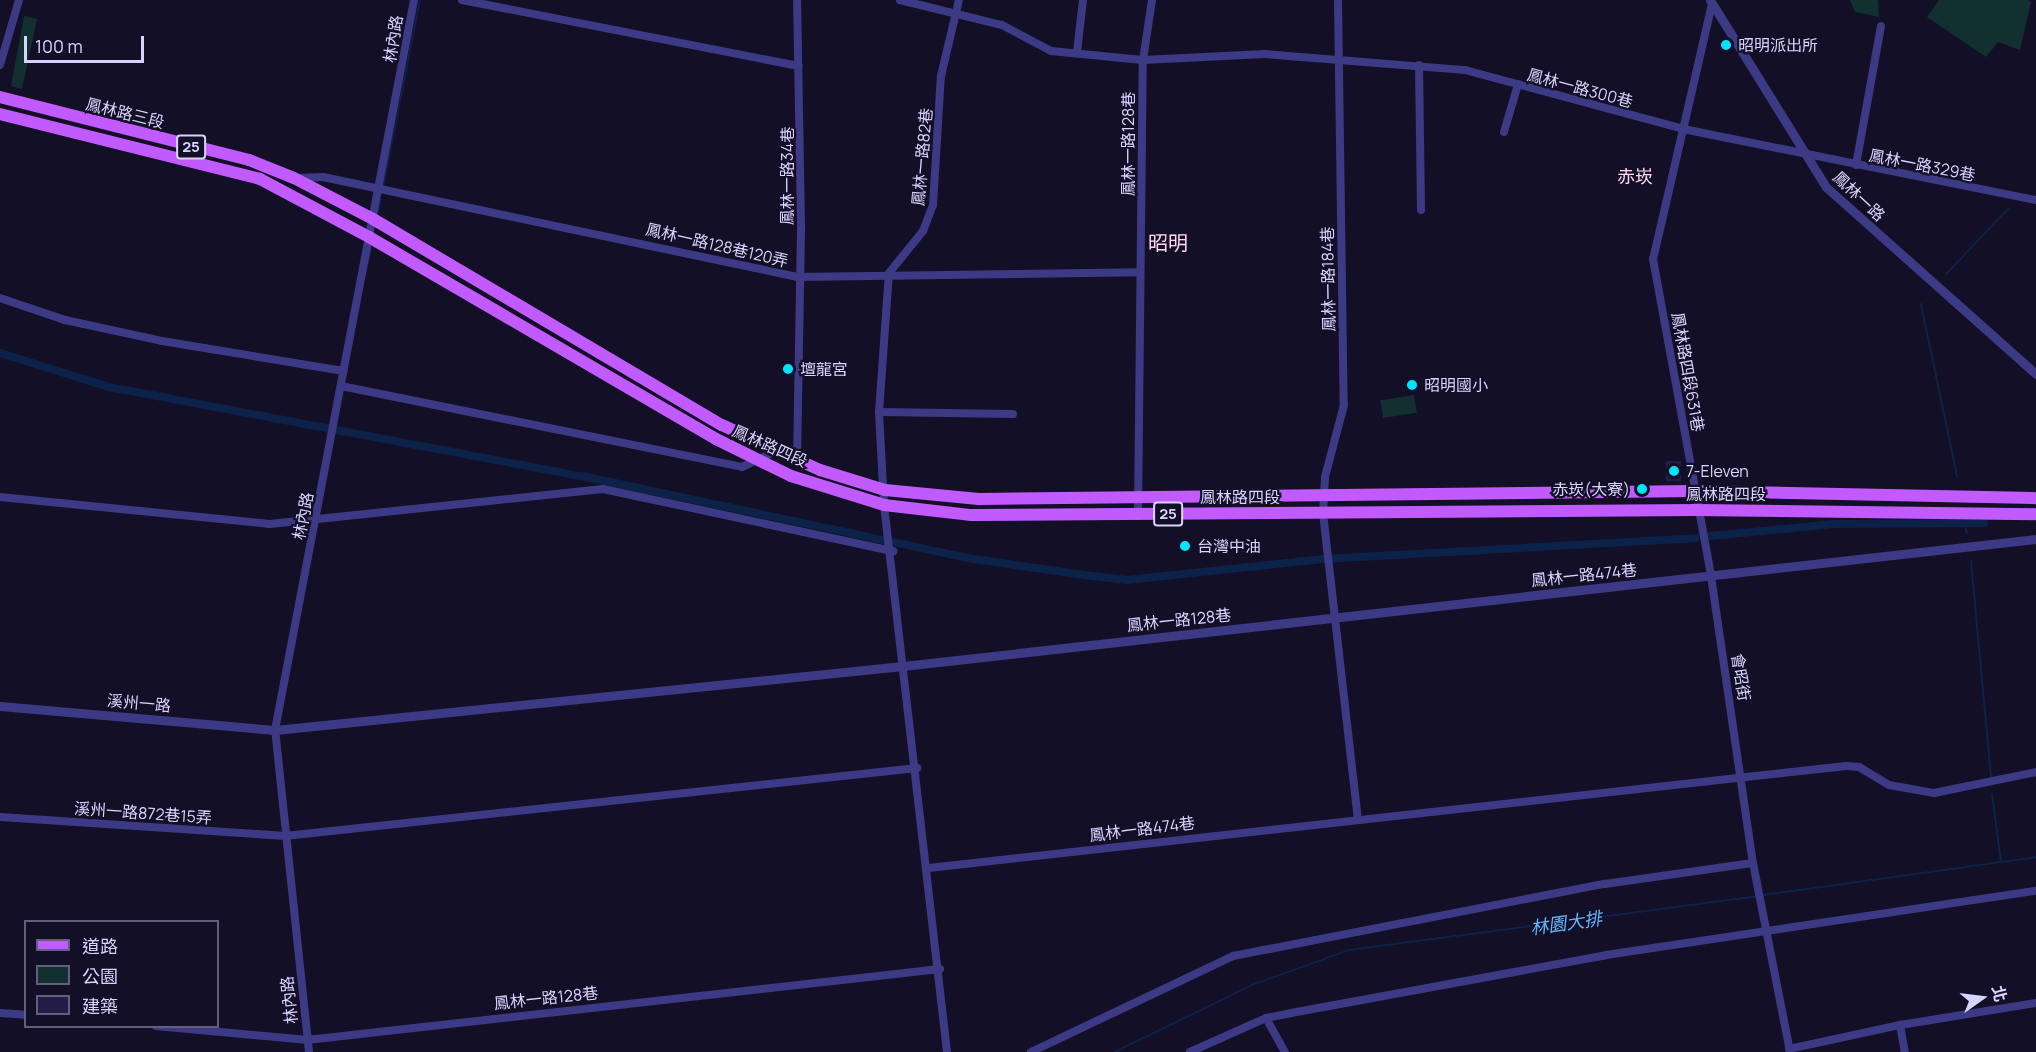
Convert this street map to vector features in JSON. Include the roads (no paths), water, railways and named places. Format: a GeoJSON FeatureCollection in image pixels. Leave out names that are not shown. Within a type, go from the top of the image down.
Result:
{"type":"FeatureCollection","features":[{"type":"Feature","properties":{"kind":"main road","name":"鳳林路三段"},"geometry":{"type":"LineString","coordinates":[[0,98],[249,160],[294,178],[373,219]]}},
{"type":"Feature","properties":{"kind":"main road","name":"鳳林路三段"},"geometry":{"type":"LineString","coordinates":[[0,114],[260,179],[369,237]]}},
{"type":"Feature","properties":{"kind":"main road","name":"鳳林路四段"},"geometry":{"type":"LineString","coordinates":[[373,219],[722,425],[796,460],[885,490],[973,499],[1140,499],[1695,491],[2036,498]]}},
{"type":"Feature","properties":{"kind":"main road","name":"鳳林路四段"},"geometry":{"type":"LineString","coordinates":[[369,237],[760,462],[884,505],[971,515],[1138,516],[1696,510],[2036,514]]}},
{"type":"Feature","properties":{"kind":"street"},"geometry":{"type":"LineString","coordinates":[[0,65],[19,0]]}},
{"type":"Feature","properties":{"kind":"street","name":"林內路"},"geometry":{"type":"LineString","coordinates":[[309,1052],[275,730],[414,0]]}},
{"type":"Feature","properties":{"kind":"street"},"geometry":{"type":"LineString","coordinates":[[462,0],[799,66]]}},
{"type":"Feature","properties":{"kind":"street","name":"鳳林一路34巷"},"geometry":{"type":"LineString","coordinates":[[796,460],[799,66],[797,0]]}},
{"type":"Feature","properties":{"kind":"street"},"geometry":{"type":"LineString","coordinates":[[900,0],[937,13],[958,11],[1002,25],[1050,51],[1143,60],[1266,54],[1340,59],[1465,70],[1518,84]]}},
{"type":"Feature","properties":{"kind":"street","name":"鳳林一路82巷"},"geometry":{"type":"LineString","coordinates":[[889,273],[923,231],[933,205],[941,76],[959,0]]}},
{"type":"Feature","properties":{"kind":"street"},"geometry":{"type":"LineString","coordinates":[[1077,52],[1083,0]]}},
{"type":"Feature","properties":{"kind":"street","name":"鳳林一路128巷"},"geometry":{"type":"LineString","coordinates":[[1138,516],[1140,499],[1143,60],[1152,0]]}},
{"type":"Feature","properties":{"kind":"street","name":"鳳林一路184巷"},"geometry":{"type":"LineString","coordinates":[[1323,496],[1344,405],[1338,0]]}},
{"type":"Feature","properties":{"kind":"street"},"geometry":{"type":"LineString","coordinates":[[1683,129],[1711,2]]}},
{"type":"Feature","properties":{"kind":"street","name":"鳳林一路"},"geometry":{"type":"LineString","coordinates":[[1711,2],[1803,155],[1826,187],[2036,374]]}},
{"type":"Feature","properties":{"kind":"street"},"geometry":{"type":"LineString","coordinates":[[1856,165],[1881,26]]}},
{"type":"Feature","properties":{"kind":"street"},"geometry":{"type":"LineString","coordinates":[[1419,66],[1421,210]]}},
{"type":"Feature","properties":{"kind":"street","name":"鳳林一路300巷"},"geometry":{"type":"LineString","coordinates":[[1504,132],[1518,84],[1683,129],[1803,155]]}},
{"type":"Feature","properties":{"kind":"street","name":"鳳林路四段631巷"},"geometry":{"type":"LineString","coordinates":[[1683,129],[1653,259],[1695,491]]}},
{"type":"Feature","properties":{"kind":"street","name":"鳳林一路329巷"},"geometry":{"type":"LineString","coordinates":[[1803,155],[2036,200]]}},
{"type":"Feature","properties":{"kind":"street","name":"鳳林一路128巷120弄"},"geometry":{"type":"LineString","coordinates":[[294,178],[323,177],[378,191],[798,277],[889,273],[1140,272]]}},
{"type":"Feature","properties":{"kind":"street"},"geometry":{"type":"LineString","coordinates":[[889,273],[879,412],[885,490],[884,505],[892,548],[903,666],[929,868],[947,1052]]}},
{"type":"Feature","properties":{"kind":"street"},"geometry":{"type":"LineString","coordinates":[[0,298],[65,320],[162,341],[344,371]]}},
{"type":"Feature","properties":{"kind":"street"},"geometry":{"type":"LineString","coordinates":[[341,386],[742,466],[760,462],[777,452]]}},
{"type":"Feature","properties":{"kind":"street"},"geometry":{"type":"LineString","coordinates":[[879,412],[1013,414]]}},
{"type":"Feature","properties":{"kind":"street"},"geometry":{"type":"LineString","coordinates":[[0,497],[270,524],[316,516],[603,489],[892,548]]}},
{"type":"Feature","properties":{"kind":"street","name":"會昭街"},"geometry":{"type":"LineString","coordinates":[[1695,491],[1696,510],[1711,576],[1744,778],[1754,866],[1765,928]]}},
{"type":"Feature","properties":{"kind":"street"},"geometry":{"type":"LineString","coordinates":[[1323,496],[1323,513],[1358,819]]}},
{"type":"Feature","properties":{"kind":"street","name":"鳳林一路474巷"},"geometry":{"type":"LineString","coordinates":[[1336,618],[2036,539]]}},
{"type":"Feature","properties":{"kind":"street","name":"鳳林一路128巷"},"geometry":{"type":"LineString","coordinates":[[275,730],[903,666],[1336,618]]}},
{"type":"Feature","properties":{"kind":"street","name":"溪州一路"},"geometry":{"type":"LineString","coordinates":[[0,706],[275,730]]}},
{"type":"Feature","properties":{"kind":"street","name":"鳳林一路474巷"},"geometry":{"type":"LineString","coordinates":[[929,868],[1358,819],[1859,767],[1889,784],[1934,794],[2036,771]]}},
{"type":"Feature","properties":{"kind":"street","name":"溪州一路872巷15弄"},"geometry":{"type":"LineString","coordinates":[[0,817],[285,836],[917,768]]}},
{"type":"Feature","properties":{"kind":"street"},"geometry":{"type":"LineString","coordinates":[[1031,1052],[1233,956],[1605,884],[1754,866]]}},
{"type":"Feature","properties":{"kind":"street"},"geometry":{"type":"LineString","coordinates":[[1190,1052],[1266,1018],[1765,928],[2036,891]]}},
{"type":"Feature","properties":{"kind":"street"},"geometry":{"type":"LineString","coordinates":[[1765,928],[1790,1051],[1900,1024],[2036,1003]]}},
{"type":"Feature","properties":{"kind":"street","name":"鳳林一路128巷"},"geometry":{"type":"LineString","coordinates":[[178,1028],[307,1040],[940,969]]}},
{"type":"Feature","properties":{"kind":"street"},"geometry":{"type":"LineString","coordinates":[[0,1013],[24,1015]]}},
{"type":"Feature","properties":{"kind":"street"},"geometry":{"type":"LineString","coordinates":[[1266,1018],[1285,1052]]}},
{"type":"Feature","properties":{"kind":"street"},"geometry":{"type":"LineString","coordinates":[[1900,1024],[1905,1052]]}},
{"type":"Feature","properties":{"kind":"waterway"},"geometry":{"type":"LineString","coordinates":[[383,188],[420,0]]}},
{"type":"Feature","properties":{"kind":"waterway"},"geometry":{"type":"LineString","coordinates":[[377,216],[381,199]]}},
{"type":"Feature","properties":{"kind":"waterway"},"geometry":{"type":"LineString","coordinates":[[1946,274],[2008,209]]}},
{"type":"Feature","properties":{"kind":"waterway"},"geometry":{"type":"LineString","coordinates":[[365,276],[371,250]]}},
{"type":"Feature","properties":{"kind":"waterway"},"geometry":{"type":"LineString","coordinates":[[1921,304],[1957,476]]}},
{"type":"Feature","properties":{"kind":"waterway"},"geometry":{"type":"LineString","coordinates":[[0,353],[109,387],[582,476],[968,558],[1127,580],[1323,559],[1695,538]]}},
{"type":"Feature","properties":{"kind":"waterway"},"geometry":{"type":"LineString","coordinates":[[1711,536],[1833,524],[1984,523]]}},
{"type":"Feature","properties":{"kind":"waterway"},"geometry":{"type":"LineString","coordinates":[[1965,524],[1967,534]]}},
{"type":"Feature","properties":{"kind":"waterway"},"geometry":{"type":"LineString","coordinates":[[1971,561],[1991,776]]}},
{"type":"Feature","properties":{"kind":"waterway"},"geometry":{"type":"LineString","coordinates":[[1992,794],[2001,862]]}},
{"type":"Feature","properties":{"kind":"waterway","name":"林園大排"},"geometry":{"type":"LineString","coordinates":[[1763,895],[2036,857]]}},
{"type":"Feature","properties":{"kind":"waterway","name":"林園大排"},"geometry":{"type":"LineString","coordinates":[[1115,1052],[1252,985],[1349,950],[1757,896]]}},
{"type":"Feature","properties":{"kind":"place","name":"昭明派出所"},"geometry":{"type":"Point","coordinates":[1726,45]}},
{"type":"Feature","properties":{"kind":"place","name":"壇龍宮"},"geometry":{"type":"Point","coordinates":[788,369]}},
{"type":"Feature","properties":{"kind":"place","name":"昭明國小"},"geometry":{"type":"Point","coordinates":[1412,385]}},
{"type":"Feature","properties":{"kind":"place","name":"7-Eleven"},"geometry":{"type":"Point","coordinates":[1674,471]}},
{"type":"Feature","properties":{"kind":"place","name":"赤崁(大寮)"},"geometry":{"type":"Point","coordinates":[1642,489]}},
{"type":"Feature","properties":{"kind":"place","name":"台灣中油"},"geometry":{"type":"Point","coordinates":[1185,546]}},
{"type":"Feature","properties":{"kind":"district","name":"赤崁"},"geometry":{"type":"Point","coordinates":[1635,176]}},
{"type":"Feature","properties":{"kind":"district","name":"昭明"},"geometry":{"type":"Point","coordinates":[1168,242]}}]}
